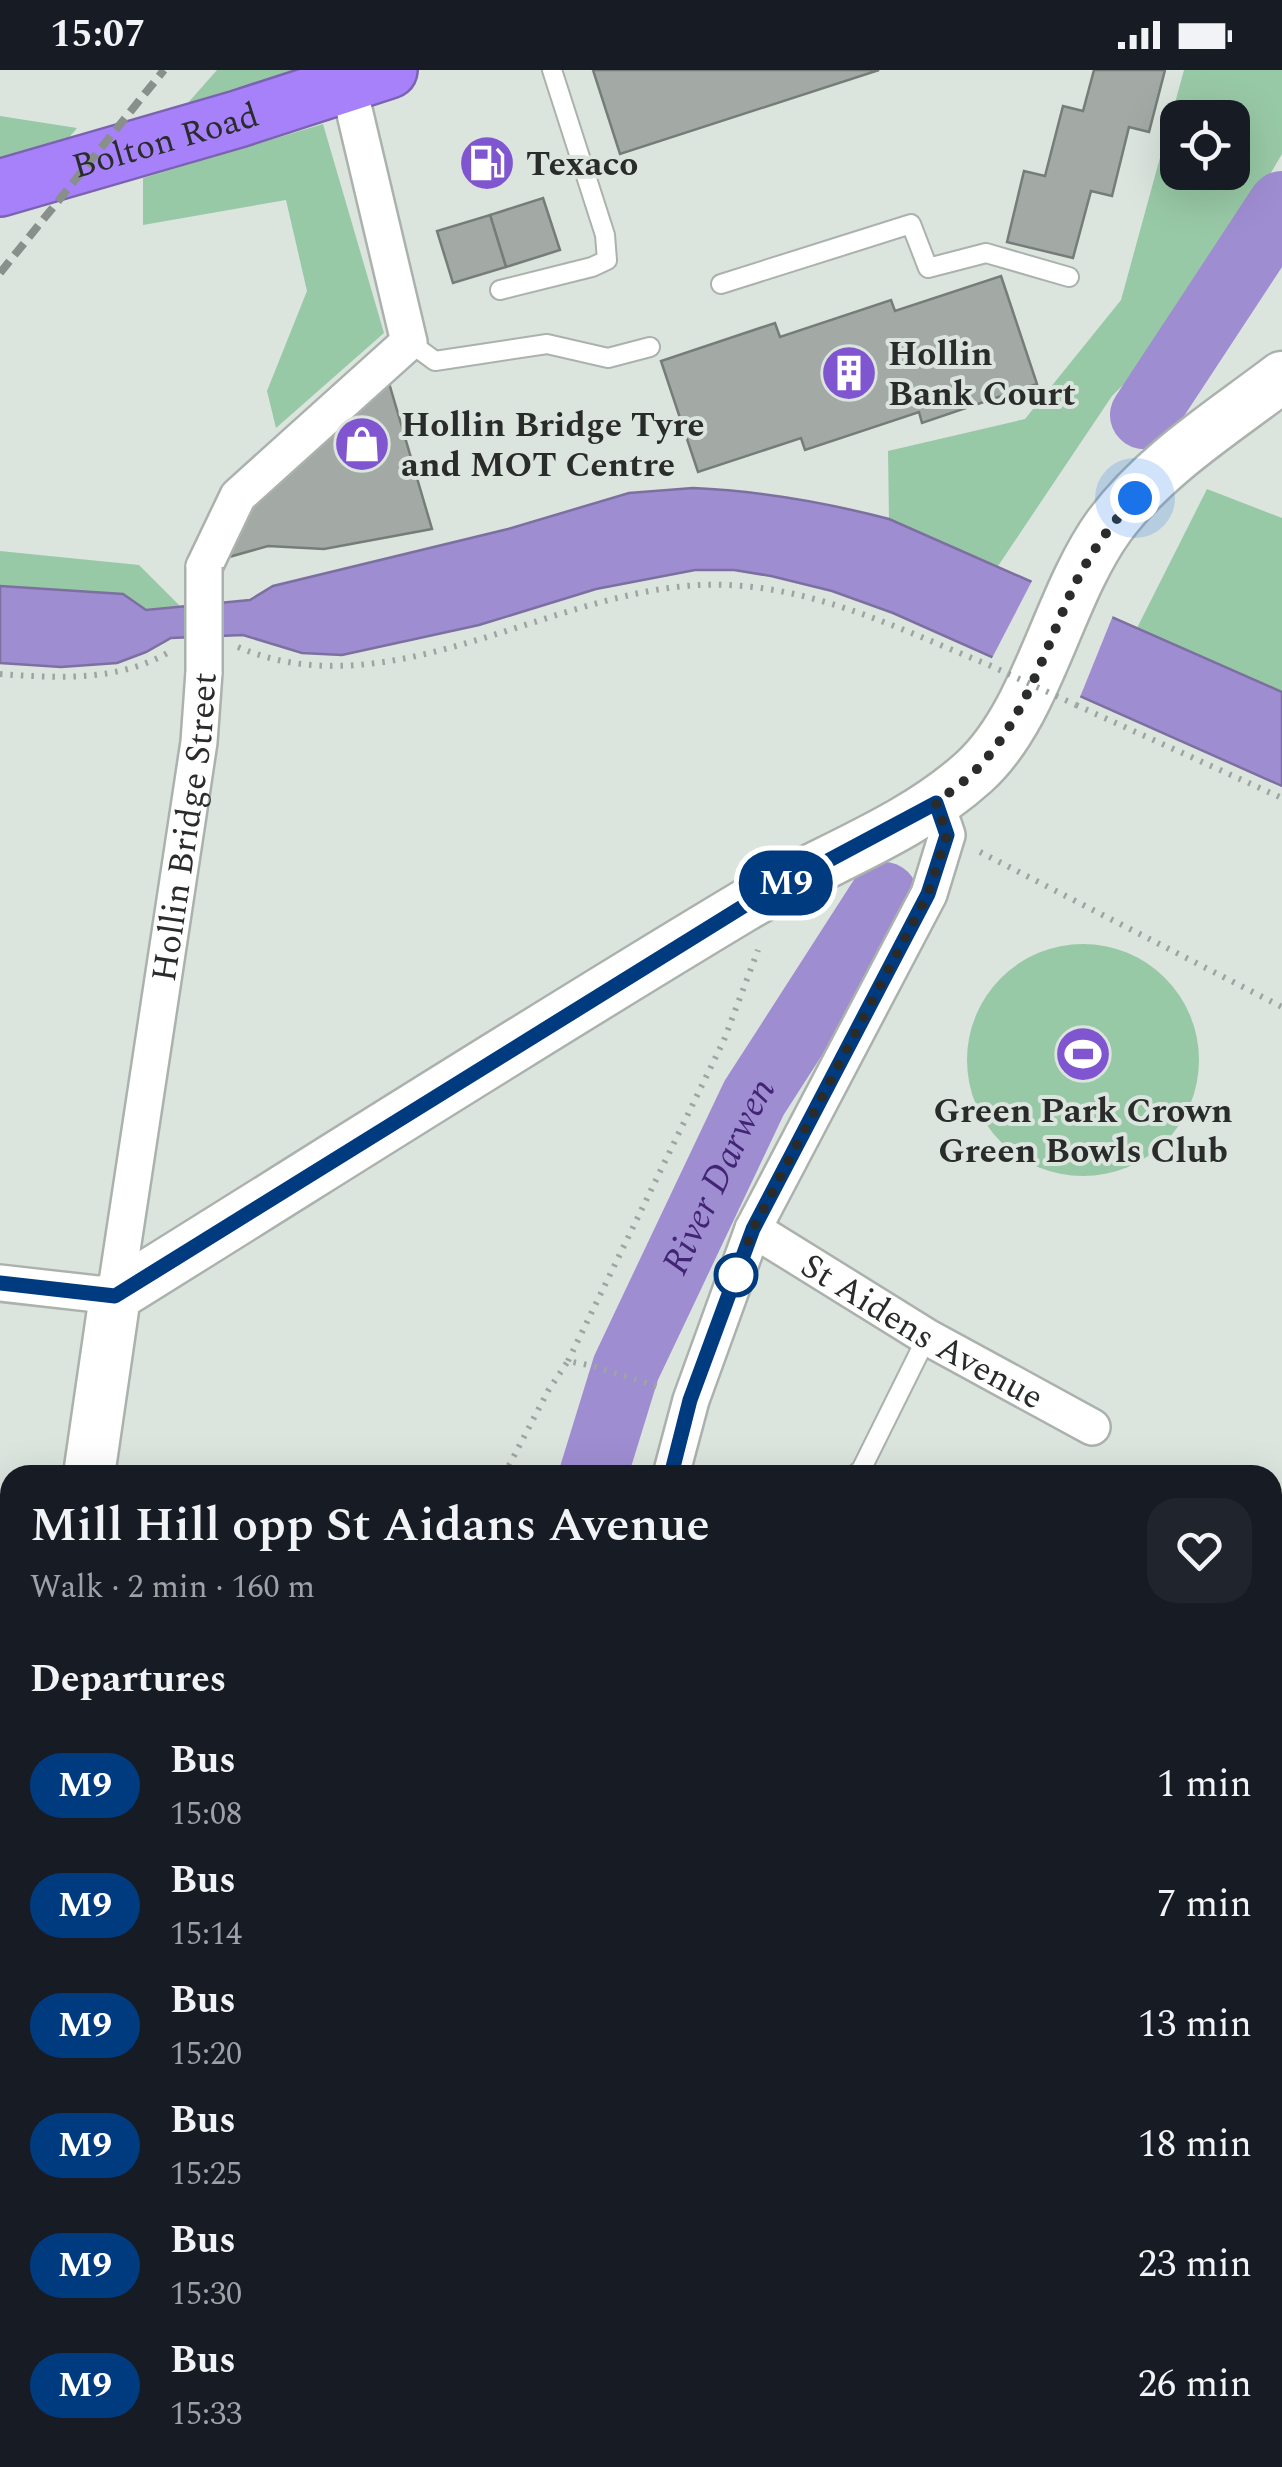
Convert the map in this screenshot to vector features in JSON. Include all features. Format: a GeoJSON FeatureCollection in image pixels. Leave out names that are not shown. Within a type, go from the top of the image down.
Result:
{"type":"FeatureCollection","features":[{"type":"Feature","properties":{"kind":"highway","name":"Bolton Road"},"geometry":{"type":"LineString","coordinates":[[0,188],[238,120],[369,77]]}},
{"type":"Feature","properties":{"kind":"main road"},"geometry":{"type":"LineString","coordinates":[[115,1296],[747,904],[942,819],[1004,734],[1076,582],[1110,525],[1160,471],[1282,377]]}},
{"type":"Feature","properties":{"kind":"main road","name":"Hollin Bridge Street"},"geometry":{"type":"LineString","coordinates":[[90,1465],[115,1296]]}},
{"type":"Feature","properties":{"kind":"street"},"geometry":{"type":"LineString","coordinates":[[369,77],[409,342]]}},
{"type":"Feature","properties":{"kind":"street","name":"Hollin Bridge Street"},"geometry":{"type":"LineString","coordinates":[[115,1296],[199,742],[204,567],[238,496],[409,342]]}},
{"type":"Feature","properties":{"kind":"street"},"geometry":{"type":"LineString","coordinates":[[674,1465],[690,1400],[753,1229],[928,894],[942,819]]}},
{"type":"Feature","properties":{"kind":"street","name":"St Aidens Avenue"},"geometry":{"type":"LineString","coordinates":[[753,1229],[927,1337],[1092,1427]]}},
{"type":"Feature","properties":{"kind":"street"},"geometry":{"type":"LineString","coordinates":[[0,1283],[115,1296]]}},
{"type":"Feature","properties":{"kind":"lane"},"geometry":{"type":"LineString","coordinates":[[500,290],[606,260],[606,235],[552,70]]}},
{"type":"Feature","properties":{"kind":"lane"},"geometry":{"type":"LineString","coordinates":[[721,284],[911,224],[928,268],[986,253],[1069,277]]}},
{"type":"Feature","properties":{"kind":"lane"},"geometry":{"type":"LineString","coordinates":[[409,342],[435,362],[547,344],[608,358],[650,347]]}},
{"type":"Feature","properties":{"kind":"lane"},"geometry":{"type":"LineString","coordinates":[[863,1465],[927,1337]]}},
{"type":"Feature","properties":{"kind":"path"},"geometry":{"type":"LineString","coordinates":[[230,644],[300,665],[363,664],[427,652],[608,600],[726,584],[785,591],[840,605],[988,665],[1282,798]]}},
{"type":"Feature","properties":{"kind":"path"},"geometry":{"type":"LineString","coordinates":[[0,674],[103,676],[146,666],[173,650]]}},
{"type":"Feature","properties":{"kind":"path"},"geometry":{"type":"LineString","coordinates":[[942,819],[1282,1007]]}},
{"type":"Feature","properties":{"kind":"path"},"geometry":{"type":"LineString","coordinates":[[509,1465],[548,1390],[568,1362],[724,1040],[758,950],[747,904]]}},
{"type":"Feature","properties":{"kind":"path"},"geometry":{"type":"LineString","coordinates":[[568,1362],[655,1385]]}},
{"type":"Feature","properties":{"kind":"green space"},"geometry":{"type":"Polygon","coordinates":[[[217,70],[300,70],[179,113],[217,70]]]}},
{"type":"Feature","properties":{"kind":"green space"},"geometry":{"type":"Polygon","coordinates":[[[1184,70],[1282,70],[1282,154],[1178,330],[1112,396],[998,566],[889,519],[888,451],[1025,419],[1121,300],[1160,158],[1160,190],[1250,190],[1250,100],[1176,100],[1184,70]]]}},
{"type":"Feature","properties":{"kind":"green space"},"geometry":{"type":"Polygon","coordinates":[[[0,116],[77,128],[59,150],[0,165],[0,116]]]}},
{"type":"Feature","properties":{"kind":"green space"},"geometry":{"type":"Polygon","coordinates":[[[323,124],[384,333],[276,428],[267,391],[307,291],[286,200],[143,225],[143,178],[323,124]]]}},
{"type":"Feature","properties":{"kind":"green space"},"geometry":{"type":"Polygon","coordinates":[[[1207,489],[1282,518],[1282,692],[1137,628],[1207,489]]]}},
{"type":"Feature","properties":{"kind":"green space"},"geometry":{"type":"Polygon","coordinates":[[[0,551],[139,565],[180,606],[146,610],[123,594],[0,586],[0,551]]]}},
{"type":"Feature","properties":{"kind":"green space","name":"Green Park Crown Green Bowls Club"},"geometry":{"type":"Polygon","coordinates":[[[1083,944],[1127,953],[1165,978],[1190,1016],[1199,1060],[1190,1104],[1165,1142],[1127,1167],[1083,1176],[1039,1167],[1001,1142],[976,1104],[967,1060],[976,1016],[1001,978],[1039,953],[1083,944]]]}},
{"type":"Feature","properties":{"kind":"shaded area"},"geometry":{"type":"Polygon","coordinates":[[[693,488],[792,498],[889,519],[1282,692],[1282,786],[893,613],[832,591],[734,570],[695,570],[596,589],[479,625],[342,655],[302,653],[243,635],[171,638],[117,663],[61,667],[0,663],[0,586],[123,594],[146,610],[250,600],[273,586],[508,529],[629,493],[693,488]]]}},
{"type":"Feature","properties":{"kind":"pier"},"geometry":{"type":"Polygon","coordinates":[[[1034,577],[1114,613],[1078,702],[990,662],[1034,577]]]}},
{"type":"Feature","properties":{"kind":"building"},"geometry":{"type":"Polygon","coordinates":[[[593,70],[879,70],[620,154],[593,70]]]}},
{"type":"Feature","properties":{"kind":"building","name":"Hollin Bank Court"},"geometry":{"type":"Polygon","coordinates":[[[1094,70],[1165,70],[1149,132],[1129,127],[1112,196],[1091,191],[1073,258],[1007,242],[1024,171],[1045,176],[1063,106],[1083,111],[1094,70]]]}},
{"type":"Feature","properties":{"kind":"building"},"geometry":{"type":"Polygon","coordinates":[[[543,198],[560,250],[506,267],[490,215],[543,198]]]}},
{"type":"Feature","properties":{"kind":"building"},"geometry":{"type":"Polygon","coordinates":[[[490,215],[506,267],[453,283],[437,231],[490,215]]]}},
{"type":"Feature","properties":{"kind":"building","name":"Hollin Bank Court"},"geometry":{"type":"Polygon","coordinates":[[[1001,276],[1037,384],[922,423],[919,412],[805,450],[801,438],[698,472],[661,361],[775,323],[780,337],[891,300],[895,311],[1001,276]]]}},
{"type":"Feature","properties":{"kind":"building","name":"Hollin Bridge Tyre and MOT Centre"},"geometry":{"type":"Polygon","coordinates":[[[389,383],[432,529],[324,549],[268,546],[222,559],[245,506],[389,383]]]}},
{"type":"Feature","properties":{"kind":"waterway","name":"River Darwen"},"geometry":{"type":"LineString","coordinates":[[1144,415],[1282,205]]}},
{"type":"Feature","properties":{"kind":"waterway","name":"River Darwen"},"geometry":{"type":"LineString","coordinates":[[596,1465],[626,1368],[754,1098],[884,896]]}},
{"type":"Feature","properties":{"kind":"railway"},"geometry":{"type":"LineString","coordinates":[[0,273],[164,70]]}},
{"type":"Feature","properties":{"kind":"bus line","name":"M9"},"geometry":{"type":"LineString","coordinates":[[0,1283],[115,1296],[747,904],[936,803],[947,835],[928,894],[753,1229],[690,1400],[674,1465]]}},
{"type":"Feature","properties":{"kind":"place","name":"Texaco"},"geometry":{"type":"Point","coordinates":[487,163]}},
{"type":"Feature","properties":{"kind":"place","name":"Hollin Bank Court"},"geometry":{"type":"Point","coordinates":[849,373]}},
{"type":"Feature","properties":{"kind":"place","name":"Hollin Bridge Tyre and MOT Centre"},"geometry":{"type":"Point","coordinates":[362,444]}},
{"type":"Feature","properties":{"kind":"place","name":"Green Park Crown Green Bowls Club"},"geometry":{"type":"Point","coordinates":[1083,1054]}},
{"type":"Feature","properties":{"kind":"route"},"geometry":{"type":"LineString","coordinates":[[736,1275],[753,1229],[928,894],[947,835],[936,803],[977,769],[1004,734],[1076,582],[1110,525],[1135,498]]}}]}
